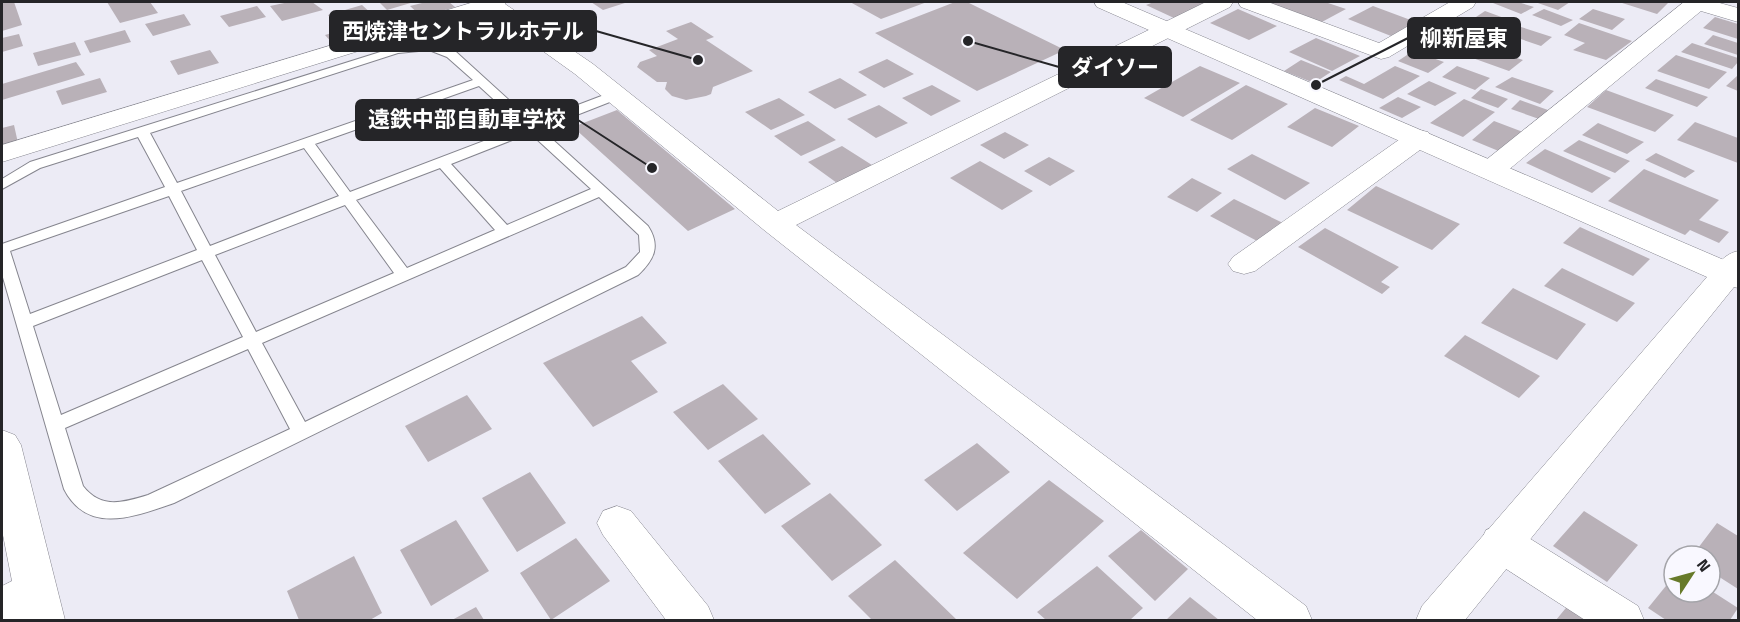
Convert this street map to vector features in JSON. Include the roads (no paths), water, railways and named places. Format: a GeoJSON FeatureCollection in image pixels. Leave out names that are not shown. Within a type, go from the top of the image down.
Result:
{"type":"FeatureCollection","features":[{"type":"Feature","properties":{"kind":"street"},"geometry":{"type":"LineString","coordinates":[[2,154],[491,2],[616,95],[776,224],[1290,621]]}},
{"type":"Feature","properties":{"kind":"street"},"geometry":{"type":"LineString","coordinates":[[1105,2],[1491,170],[1735,271],[1501,543],[1438,621]]}},
{"type":"Feature","properties":{"kind":"street"},"geometry":{"type":"LineString","coordinates":[[776,224],[1222,2]]}},
{"type":"Feature","properties":{"kind":"street"},"geometry":{"type":"LineString","coordinates":[[1249,2],[1381,52],[1465,2]]}},
{"type":"Feature","properties":{"kind":"street"},"geometry":{"type":"LineString","coordinates":[[1491,170],[1697,2],[1738,15]]}},
{"type":"Feature","properties":{"kind":"street"},"geometry":{"type":"LineString","coordinates":[[1244,264],[1419,138]]}},
{"type":"Feature","properties":{"kind":"street"},"geometry":{"type":"LineString","coordinates":[[2,445],[26,606]]}},
{"type":"Feature","properties":{"kind":"street"},"geometry":{"type":"LineString","coordinates":[[617,523],[692,621]]}},
{"type":"Feature","properties":{"kind":"street"},"geometry":{"type":"LineString","coordinates":[[1501,543],[1622,621]]}},
{"type":"Feature","properties":{"kind":"lane"},"geometry":{"type":"LineString","coordinates":[[2,185],[16,174],[35,165],[397,50],[414,47],[442,49],[482,81],[602,190],[644,229],[649,238],[649,250],[643,261],[632,271],[167,498],[136,507],[108,511],[87,504],[74,489],[2,249],[482,81]]}},
{"type":"Feature","properties":{"kind":"lane"},"geometry":{"type":"LineString","coordinates":[[24,323],[616,95]]}},
{"type":"Feature","properties":{"kind":"lane"},"geometry":{"type":"LineString","coordinates":[[142,131],[301,432]]}},
{"type":"Feature","properties":{"kind":"lane"},"geometry":{"type":"LineString","coordinates":[[306,142],[404,275]]}},
{"type":"Feature","properties":{"kind":"lane"},"geometry":{"type":"LineString","coordinates":[[442,162],[505,232]]}},
{"type":"Feature","properties":{"kind":"lane"},"geometry":{"type":"LineString","coordinates":[[55,425],[602,190]]}},
{"type":"Feature","properties":{"kind":"place","name":"ダイソー"},"geometry":{"type":"Point","coordinates":[968,41]}},
{"type":"Feature","properties":{"kind":"place","name":"西焼津セントラルホテル"},"geometry":{"type":"Point","coordinates":[698,60]}},
{"type":"Feature","properties":{"kind":"place","name":"柳新屋東"},"geometry":{"type":"Point","coordinates":[1316,85]}},
{"type":"Feature","properties":{"kind":"place","name":"遠鉄中部自動車学校"},"geometry":{"type":"Point","coordinates":[652,168]}}]}
